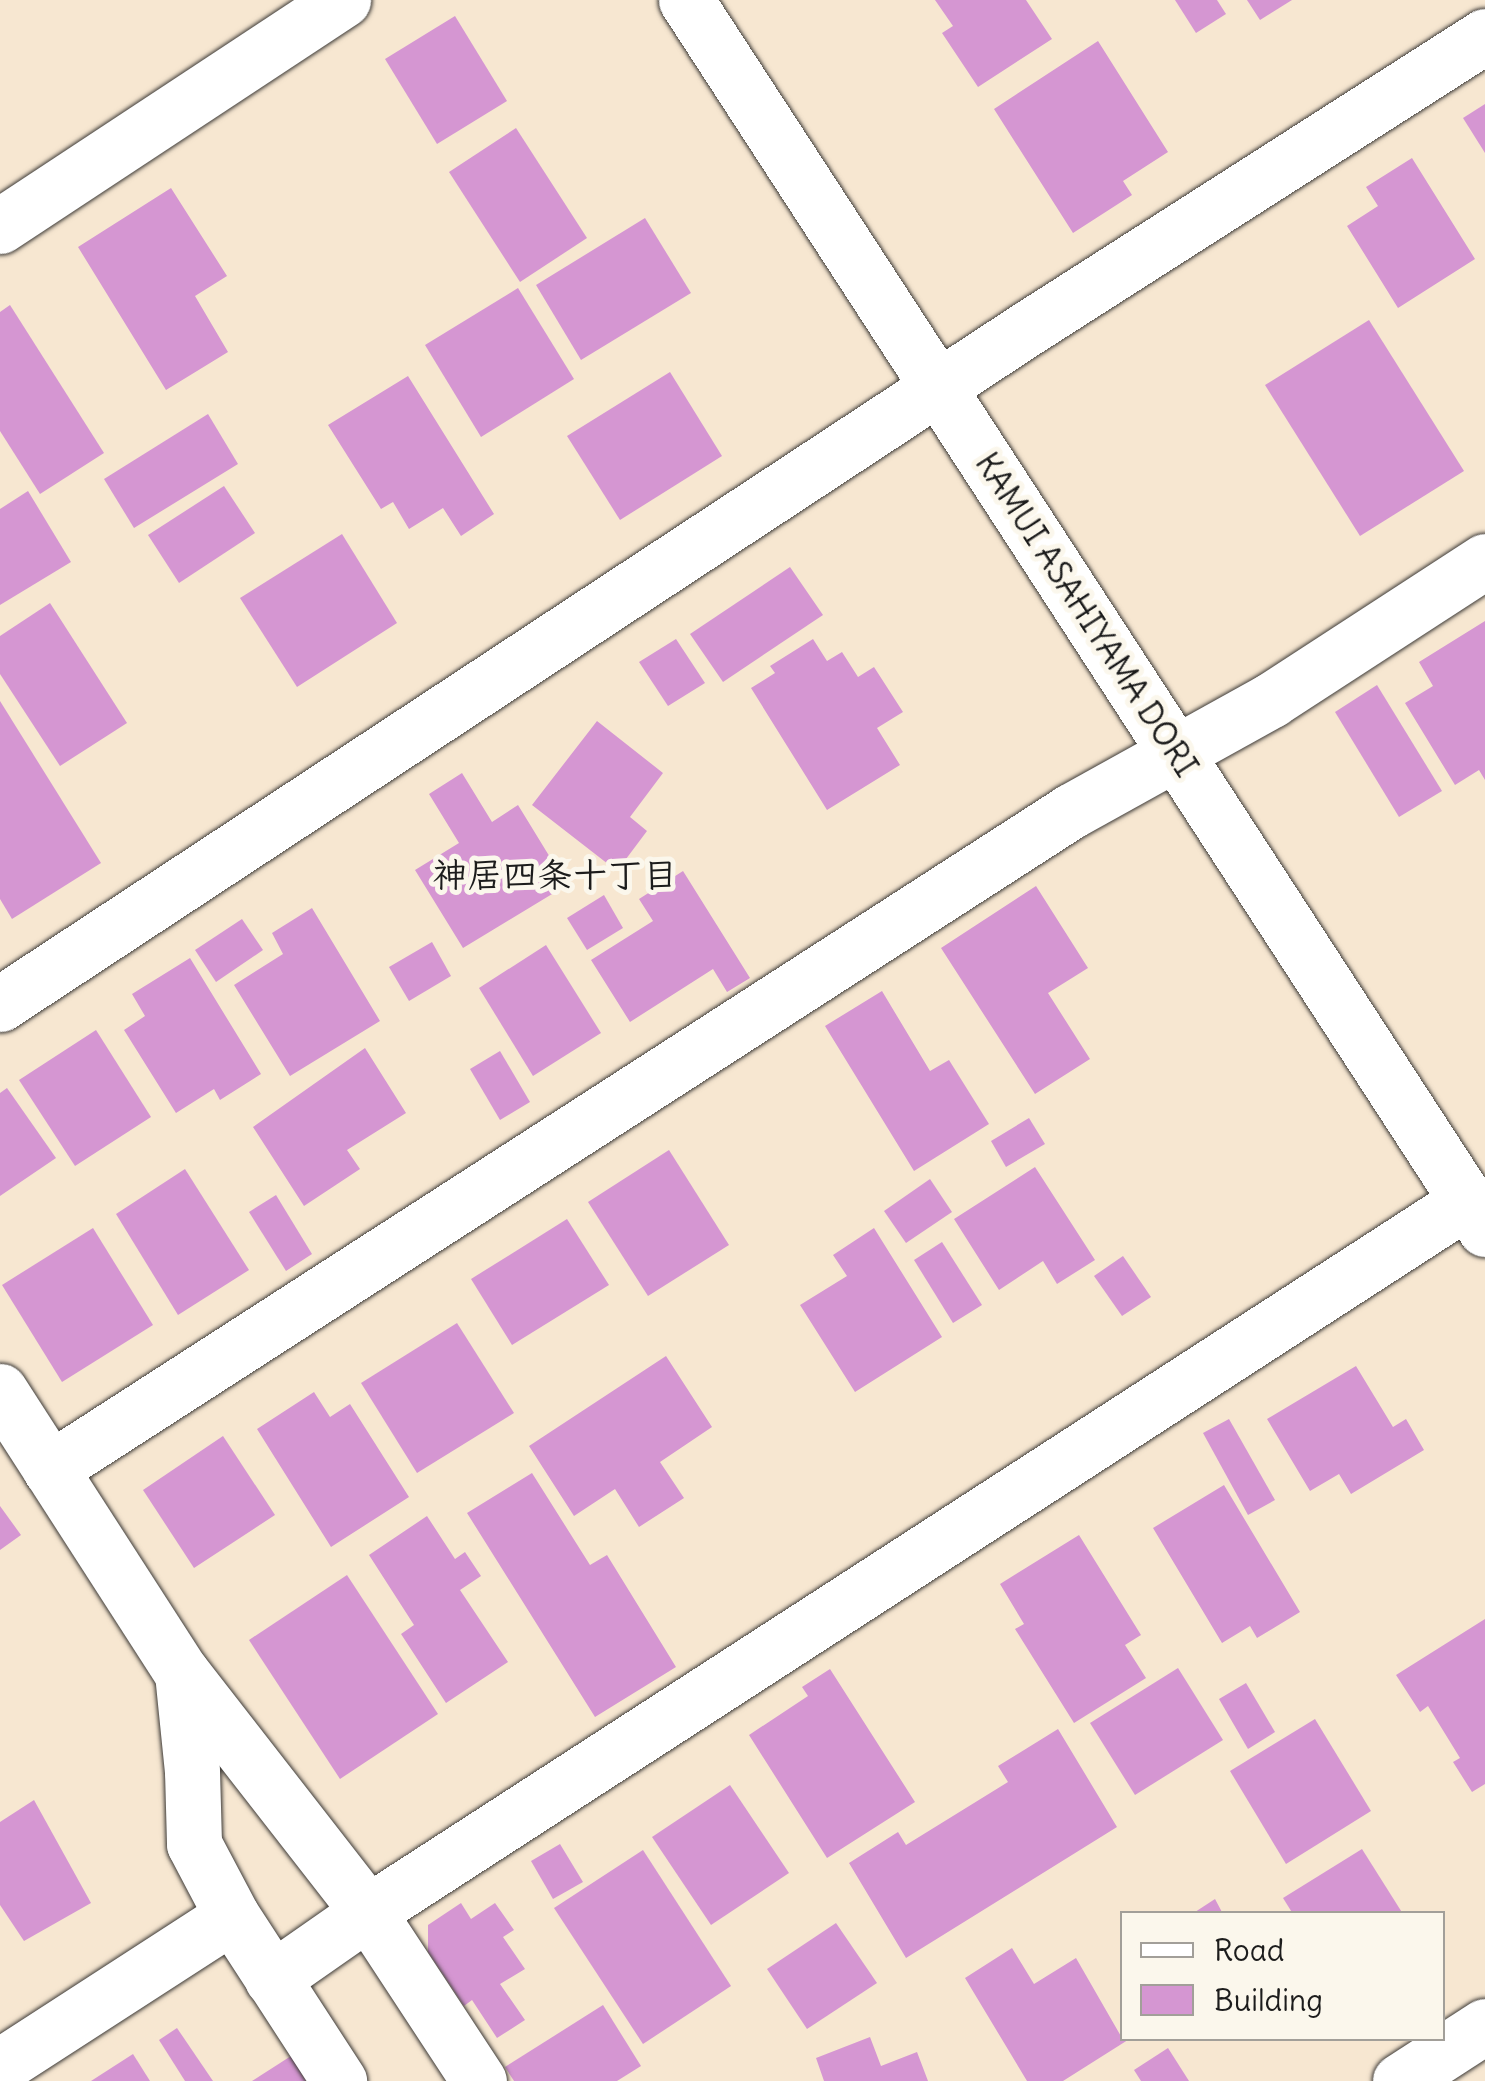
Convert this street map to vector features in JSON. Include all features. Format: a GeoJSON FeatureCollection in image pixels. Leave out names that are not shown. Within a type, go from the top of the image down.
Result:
{"type":"FeatureCollection","features":[{"type":"Feature","properties":{"kind":"street"},"geometry":{"type":"LineString","coordinates":[[0,226],[343,0]]}},
{"type":"Feature","properties":{"kind":"street","name":"KAMUI ASAHIYAMA DORI"},"geometry":{"type":"LineString","coordinates":[[686,0],[1476,1215]]}},
{"type":"Feature","properties":{"kind":"street"},"geometry":{"type":"LineString","coordinates":[[0,1004],[1485,36]]}},
{"type":"Feature","properties":{"kind":"street"},"geometry":{"type":"LineString","coordinates":[[50,1470],[1071,812],[1177,756],[1485,561]]}},
{"type":"Feature","properties":{"kind":"street"},"geometry":{"type":"LineString","coordinates":[[272,1979],[368,1912],[1476,1215]]}},
{"type":"Feature","properties":{"kind":"street"},"geometry":{"type":"LineString","coordinates":[[0,1391],[182,1673],[368,1912],[480,2081]]}},
{"type":"Feature","properties":{"kind":"street"},"geometry":{"type":"LineString","coordinates":[[182,1673],[192,1771],[194,1844],[232,1916],[340,2081]]}},
{"type":"Feature","properties":{"kind":"street"},"geometry":{"type":"LineString","coordinates":[[0,2066],[232,1916]]}},
{"type":"Feature","properties":{"kind":"street"},"geometry":{"type":"LineString","coordinates":[[1400,2081],[1485,2026]]}},
{"type":"Feature","properties":{"kind":"building"},"geometry":{"type":"Polygon","coordinates":[[[935,0],[1026,0],[1052,39],[978,87],[942,33],[953,26],[935,0]]]}},
{"type":"Feature","properties":{"kind":"building"},"geometry":{"type":"Polygon","coordinates":[[[1175,0],[1217,0],[1226,14],[1196,33],[1175,0]]]}},
{"type":"Feature","properties":{"kind":"building"},"geometry":{"type":"Polygon","coordinates":[[[1247,0],[1292,0],[1260,20],[1247,0]]]}},
{"type":"Feature","properties":{"kind":"building"},"geometry":{"type":"Polygon","coordinates":[[[455,16],[507,101],[437,144],[385,59],[455,16]]]}},
{"type":"Feature","properties":{"kind":"building"},"geometry":{"type":"Polygon","coordinates":[[[1098,41],[1168,152],[1123,181],[1132,195],[1073,233],[994,109],[1098,41]]]}},
{"type":"Feature","properties":{"kind":"building"},"geometry":{"type":"Polygon","coordinates":[[[1485,104],[1485,153],[1463,118],[1485,104]]]}},
{"type":"Feature","properties":{"kind":"building"},"geometry":{"type":"Polygon","coordinates":[[[516,128],[587,238],[520,282],[449,172],[516,128]]]}},
{"type":"Feature","properties":{"kind":"building"},"geometry":{"type":"Polygon","coordinates":[[[1412,158],[1475,259],[1398,308],[1347,226],[1378,206],[1366,187],[1412,158]]]}},
{"type":"Feature","properties":{"kind":"building"},"geometry":{"type":"Polygon","coordinates":[[[171,188],[227,276],[195,296],[228,352],[166,390],[78,247],[171,188]]]}},
{"type":"Feature","properties":{"kind":"building"},"geometry":{"type":"Polygon","coordinates":[[[645,218],[691,293],[581,360],[536,285],[645,218]]]}},
{"type":"Feature","properties":{"kind":"building"},"geometry":{"type":"Polygon","coordinates":[[[518,288],[574,379],[481,437],[425,345],[518,288]]]}},
{"type":"Feature","properties":{"kind":"building"},"geometry":{"type":"Polygon","coordinates":[[[10,305],[104,453],[40,494],[0,431],[0,312],[10,305]]]}},
{"type":"Feature","properties":{"kind":"building"},"geometry":{"type":"Polygon","coordinates":[[[1369,320],[1464,471],[1360,536],[1265,385],[1369,320]]]}},
{"type":"Feature","properties":{"kind":"building"},"geometry":{"type":"Polygon","coordinates":[[[670,372],[722,456],[620,520],[567,436],[670,372]]]}},
{"type":"Feature","properties":{"kind":"building"},"geometry":{"type":"Polygon","coordinates":[[[408,376],[494,514],[461,536],[443,508],[409,529],[393,502],[381,509],[328,425],[408,376]]]}},
{"type":"Feature","properties":{"kind":"building"},"geometry":{"type":"Polygon","coordinates":[[[208,414],[238,464],[134,528],[104,479],[208,414]]]}},
{"type":"Feature","properties":{"kind":"building"},"geometry":{"type":"Polygon","coordinates":[[[224,486],[255,533],[179,583],[148,535],[224,486]]]}},
{"type":"Feature","properties":{"kind":"building"},"geometry":{"type":"Polygon","coordinates":[[[28,491],[71,562],[0,605],[0,509],[28,491]]]}},
{"type":"Feature","properties":{"kind":"building"},"geometry":{"type":"Polygon","coordinates":[[[342,534],[397,623],[297,687],[240,598],[342,534]]]}},
{"type":"Feature","properties":{"kind":"building"},"geometry":{"type":"Polygon","coordinates":[[[790,567],[823,615],[723,682],[690,634],[790,567]]]}},
{"type":"Feature","properties":{"kind":"building"},"geometry":{"type":"Polygon","coordinates":[[[50,603],[127,723],[60,766],[0,674],[0,636],[50,603]]]}},
{"type":"Feature","properties":{"kind":"building"},"geometry":{"type":"Polygon","coordinates":[[[1485,621],[1485,780],[1479,770],[1455,785],[1405,703],[1433,686],[1419,662],[1485,621]]]}},
{"type":"Feature","properties":{"kind":"building"},"geometry":{"type":"Polygon","coordinates":[[[676,639],[705,683],[668,706],[639,662],[676,639]]]}},
{"type":"Feature","properties":{"kind":"building"},"geometry":{"type":"Polygon","coordinates":[[[813,639],[827,661],[842,652],[858,677],[874,667],[903,712],[877,728],[900,765],[827,810],[751,688],[775,673],[770,666],[813,639]]]}},
{"type":"Feature","properties":{"kind":"building"},"geometry":{"type":"Polygon","coordinates":[[[1377,685],[1442,791],[1399,817],[1335,712],[1377,685]]]}},
{"type":"Feature","properties":{"kind":"building"},"geometry":{"type":"Polygon","coordinates":[[[0,701],[101,863],[12,919],[0,899],[0,701]]]}},
{"type":"Feature","properties":{"kind":"building"},"geometry":{"type":"Polygon","coordinates":[[[597,721],[663,773],[630,817],[647,831],[617,871],[532,805],[597,721]]]}},
{"type":"Feature","properties":{"kind":"building"},"geometry":{"type":"Polygon","coordinates":[[[462,773],[492,822],[518,805],[567,885],[463,948],[415,870],[459,843],[429,794],[462,773]]]}},
{"type":"Feature","properties":{"kind":"building"},"geometry":{"type":"Polygon","coordinates":[[[683,871],[750,978],[727,992],[713,969],[630,1022],[591,960],[653,921],[639,899],[683,871]]]}},
{"type":"Feature","properties":{"kind":"building"},"geometry":{"type":"Polygon","coordinates":[[[1036,886],[1088,968],[1048,993],[1090,1059],[1035,1094],[941,948],[1036,886]]]}},
{"type":"Feature","properties":{"kind":"building"},"geometry":{"type":"Polygon","coordinates":[[[604,895],[623,928],[587,950],[567,918],[604,895]]]}},
{"type":"Feature","properties":{"kind":"building"},"geometry":{"type":"Polygon","coordinates":[[[312,908],[380,1021],[290,1076],[234,985],[283,954],[272,933],[312,908]]]}},
{"type":"Feature","properties":{"kind":"building"},"geometry":{"type":"Polygon","coordinates":[[[242,919],[263,950],[216,982],[195,950],[242,919]]]}},
{"type":"Feature","properties":{"kind":"building"},"geometry":{"type":"Polygon","coordinates":[[[432,942],[451,976],[409,1001],[389,967],[432,942]]]}},
{"type":"Feature","properties":{"kind":"building"},"geometry":{"type":"Polygon","coordinates":[[[546,945],[601,1033],[533,1076],[479,988],[546,945]]]}},
{"type":"Feature","properties":{"kind":"building"},"geometry":{"type":"Polygon","coordinates":[[[190,958],[261,1074],[220,1100],[214,1089],[176,1113],[124,1030],[145,1016],[132,994],[190,958]]]}},
{"type":"Feature","properties":{"kind":"building"},"geometry":{"type":"Polygon","coordinates":[[[882,991],[930,1071],[949,1060],[989,1124],[914,1171],[825,1026],[882,991]]]}},
{"type":"Feature","properties":{"kind":"building"},"geometry":{"type":"Polygon","coordinates":[[[96,1030],[151,1117],[75,1166],[19,1080],[96,1030]]]}},
{"type":"Feature","properties":{"kind":"building"},"geometry":{"type":"Polygon","coordinates":[[[365,1048],[406,1113],[347,1150],[360,1169],[304,1206],[253,1127],[365,1048]]]}},
{"type":"Feature","properties":{"kind":"building"},"geometry":{"type":"Polygon","coordinates":[[[500,1051],[530,1102],[500,1120],[470,1069],[500,1051]]]}},
{"type":"Feature","properties":{"kind":"building"},"geometry":{"type":"Polygon","coordinates":[[[7,1088],[56,1158],[0,1196],[0,1093],[7,1088]]]}},
{"type":"Feature","properties":{"kind":"building"},"geometry":{"type":"Polygon","coordinates":[[[1029,1118],[1045,1144],[1006,1167],[991,1141],[1029,1118]]]}},
{"type":"Feature","properties":{"kind":"building"},"geometry":{"type":"Polygon","coordinates":[[[669,1150],[729,1245],[648,1296],[588,1202],[669,1150]]]}},
{"type":"Feature","properties":{"kind":"building"},"geometry":{"type":"Polygon","coordinates":[[[1035,1167],[1095,1260],[1057,1284],[1043,1261],[999,1290],[954,1219],[1035,1167]]]}},
{"type":"Feature","properties":{"kind":"building"},"geometry":{"type":"Polygon","coordinates":[[[185,1169],[249,1270],[178,1315],[116,1214],[185,1169]]]}},
{"type":"Feature","properties":{"kind":"building"},"geometry":{"type":"Polygon","coordinates":[[[930,1179],[952,1212],[906,1243],[884,1211],[930,1179]]]}},
{"type":"Feature","properties":{"kind":"building"},"geometry":{"type":"Polygon","coordinates":[[[276,1195],[312,1254],[286,1271],[249,1212],[276,1195]]]}},
{"type":"Feature","properties":{"kind":"building"},"geometry":{"type":"Polygon","coordinates":[[[567,1219],[609,1285],[512,1345],[471,1279],[567,1219]]]}},
{"type":"Feature","properties":{"kind":"building"},"geometry":{"type":"Polygon","coordinates":[[[93,1228],[153,1325],[62,1382],[2,1285],[93,1228]]]}},
{"type":"Feature","properties":{"kind":"building"},"geometry":{"type":"Polygon","coordinates":[[[874,1228],[942,1337],[855,1392],[800,1305],[847,1276],[833,1255],[874,1228]]]}},
{"type":"Feature","properties":{"kind":"building"},"geometry":{"type":"Polygon","coordinates":[[[942,1242],[982,1305],[953,1323],[914,1260],[942,1242]]]}},
{"type":"Feature","properties":{"kind":"building"},"geometry":{"type":"Polygon","coordinates":[[[1123,1256],[1151,1297],[1122,1316],[1094,1276],[1123,1256]]]}},
{"type":"Feature","properties":{"kind":"building"},"geometry":{"type":"Polygon","coordinates":[[[457,1323],[514,1413],[417,1473],[361,1383],[457,1323]]]}},
{"type":"Feature","properties":{"kind":"building"},"geometry":{"type":"Polygon","coordinates":[[[666,1356],[712,1427],[660,1462],[684,1498],[639,1527],[615,1489],[574,1516],[529,1446],[666,1356]]]}},
{"type":"Feature","properties":{"kind":"building"},"geometry":{"type":"Polygon","coordinates":[[[1356,1366],[1393,1427],[1406,1419],[1424,1450],[1351,1494],[1339,1474],[1310,1491],[1267,1419],[1356,1366]]]}},
{"type":"Feature","properties":{"kind":"building"},"geometry":{"type":"Polygon","coordinates":[[[314,1392],[330,1417],[350,1404],[409,1497],[331,1547],[257,1429],[314,1392]]]}},
{"type":"Feature","properties":{"kind":"building"},"geometry":{"type":"Polygon","coordinates":[[[1229,1419],[1275,1500],[1248,1515],[1203,1433],[1229,1419]]]}},
{"type":"Feature","properties":{"kind":"building"},"geometry":{"type":"Polygon","coordinates":[[[223,1436],[275,1515],[194,1568],[143,1490],[223,1436]]]}},
{"type":"Feature","properties":{"kind":"building"},"geometry":{"type":"Polygon","coordinates":[[[532,1473],[590,1565],[607,1555],[676,1667],[595,1717],[467,1513],[532,1473]]]}},
{"type":"Feature","properties":{"kind":"building"},"geometry":{"type":"Polygon","coordinates":[[[1224,1485],[1300,1612],[1257,1638],[1250,1626],[1222,1643],[1153,1528],[1224,1485]]]}},
{"type":"Feature","properties":{"kind":"building"},"geometry":{"type":"Polygon","coordinates":[[[0,1506],[21,1535],[0,1550],[0,1506]]]}},
{"type":"Feature","properties":{"kind":"building"},"geometry":{"type":"Polygon","coordinates":[[[427,1516],[455,1559],[465,1552],[481,1576],[460,1590],[508,1662],[446,1703],[401,1634],[414,1625],[369,1555],[427,1516]]]}},
{"type":"Feature","properties":{"kind":"building"},"geometry":{"type":"Polygon","coordinates":[[[1079,1535],[1141,1635],[1125,1645],[1146,1678],[1074,1723],[1015,1629],[1024,1624],[1000,1584],[1079,1535]]]}},
{"type":"Feature","properties":{"kind":"building"},"geometry":{"type":"Polygon","coordinates":[[[347,1575],[438,1714],[340,1779],[249,1640],[347,1575]]]}},
{"type":"Feature","properties":{"kind":"building"},"geometry":{"type":"Polygon","coordinates":[[[1485,1619],[1485,1784],[1472,1792],[1453,1762],[1460,1758],[1428,1706],[1420,1712],[1396,1675],[1485,1619]]]}},
{"type":"Feature","properties":{"kind":"building"},"geometry":{"type":"Polygon","coordinates":[[[1178,1668],[1223,1740],[1135,1795],[1090,1723],[1178,1668]]]}},
{"type":"Feature","properties":{"kind":"building"},"geometry":{"type":"Polygon","coordinates":[[[830,1669],[915,1802],[827,1858],[749,1735],[808,1696],[802,1687],[830,1669]]]}},
{"type":"Feature","properties":{"kind":"building"},"geometry":{"type":"Polygon","coordinates":[[[1246,1683],[1275,1732],[1248,1749],[1219,1699],[1246,1683]]]}},
{"type":"Feature","properties":{"kind":"building"},"geometry":{"type":"Polygon","coordinates":[[[1315,1719],[1371,1811],[1286,1864],[1230,1771],[1315,1719]]]}},
{"type":"Feature","properties":{"kind":"building"},"geometry":{"type":"Polygon","coordinates":[[[1058,1729],[1117,1827],[906,1958],[849,1863],[898,1832],[906,1845],[1008,1782],[998,1766],[1058,1729]]]}},
{"type":"Feature","properties":{"kind":"building"},"geometry":{"type":"Polygon","coordinates":[[[730,1785],[789,1873],[711,1925],[652,1837],[730,1785]]]}},
{"type":"Feature","properties":{"kind":"building"},"geometry":{"type":"Polygon","coordinates":[[[34,1800],[91,1903],[24,1941],[0,1905],[0,1822],[34,1800]]]}},
{"type":"Feature","properties":{"kind":"building"},"geometry":{"type":"Polygon","coordinates":[[[560,1844],[583,1882],[553,1899],[531,1861],[560,1844]]]}},
{"type":"Feature","properties":{"kind":"building"},"geometry":{"type":"Polygon","coordinates":[[[1362,1849],[1401,1911],[1291,1911],[1283,1898],[1362,1849]]]}},
{"type":"Feature","properties":{"kind":"building"},"geometry":{"type":"Polygon","coordinates":[[[643,1850],[731,1986],[643,2044],[554,1908],[643,1850]]]}},
{"type":"Feature","properties":{"kind":"building"},"geometry":{"type":"Polygon","coordinates":[[[1215,1899],[1221,1911],[1197,1911],[1215,1899]]]}},
{"type":"Feature","properties":{"kind":"building"},"geometry":{"type":"Polygon","coordinates":[[[461,1903],[471,1919],[495,1903],[514,1930],[503,1937],[525,1969],[500,1984],[525,2020],[497,2038],[472,2000],[464,2006],[428,1952],[428,1925],[461,1903]]]}},
{"type":"Feature","properties":{"kind":"building"},"geometry":{"type":"Polygon","coordinates":[[[836,1923],[877,1983],[807,2029],[767,1969],[836,1923]]]}},
{"type":"Feature","properties":{"kind":"building"},"geometry":{"type":"Polygon","coordinates":[[[1012,1948],[1034,1984],[1076,1958],[1120,2035],[1120,2041],[1126,2041],[1063,2081],[1027,2081],[965,1978],[1012,1948]]]}},
{"type":"Feature","properties":{"kind":"building"},"geometry":{"type":"Polygon","coordinates":[[[603,2005],[641,2066],[617,2081],[514,2081],[505,2067],[603,2005]]]}},
{"type":"Feature","properties":{"kind":"building"},"geometry":{"type":"Polygon","coordinates":[[[177,2028],[213,2081],[185,2081],[159,2040],[177,2028]]]}},
{"type":"Feature","properties":{"kind":"building"},"geometry":{"type":"Polygon","coordinates":[[[870,2037],[881,2066],[917,2052],[928,2081],[824,2081],[816,2058],[870,2037]]]}},
{"type":"Feature","properties":{"kind":"building"},"geometry":{"type":"Polygon","coordinates":[[[1168,2048],[1189,2081],[1141,2081],[1134,2070],[1168,2048]]]}},
{"type":"Feature","properties":{"kind":"building"},"geometry":{"type":"Polygon","coordinates":[[[133,2054],[150,2081],[91,2081],[133,2054]]]}},
{"type":"Feature","properties":{"kind":"building"},"geometry":{"type":"Polygon","coordinates":[[[291,2056],[306,2081],[252,2081],[291,2056]]]}},
{"type":"Feature","properties":{"kind":"district","name":"神居四条十丁目"},"geometry":{"type":"Point","coordinates":[555,874]}}]}
